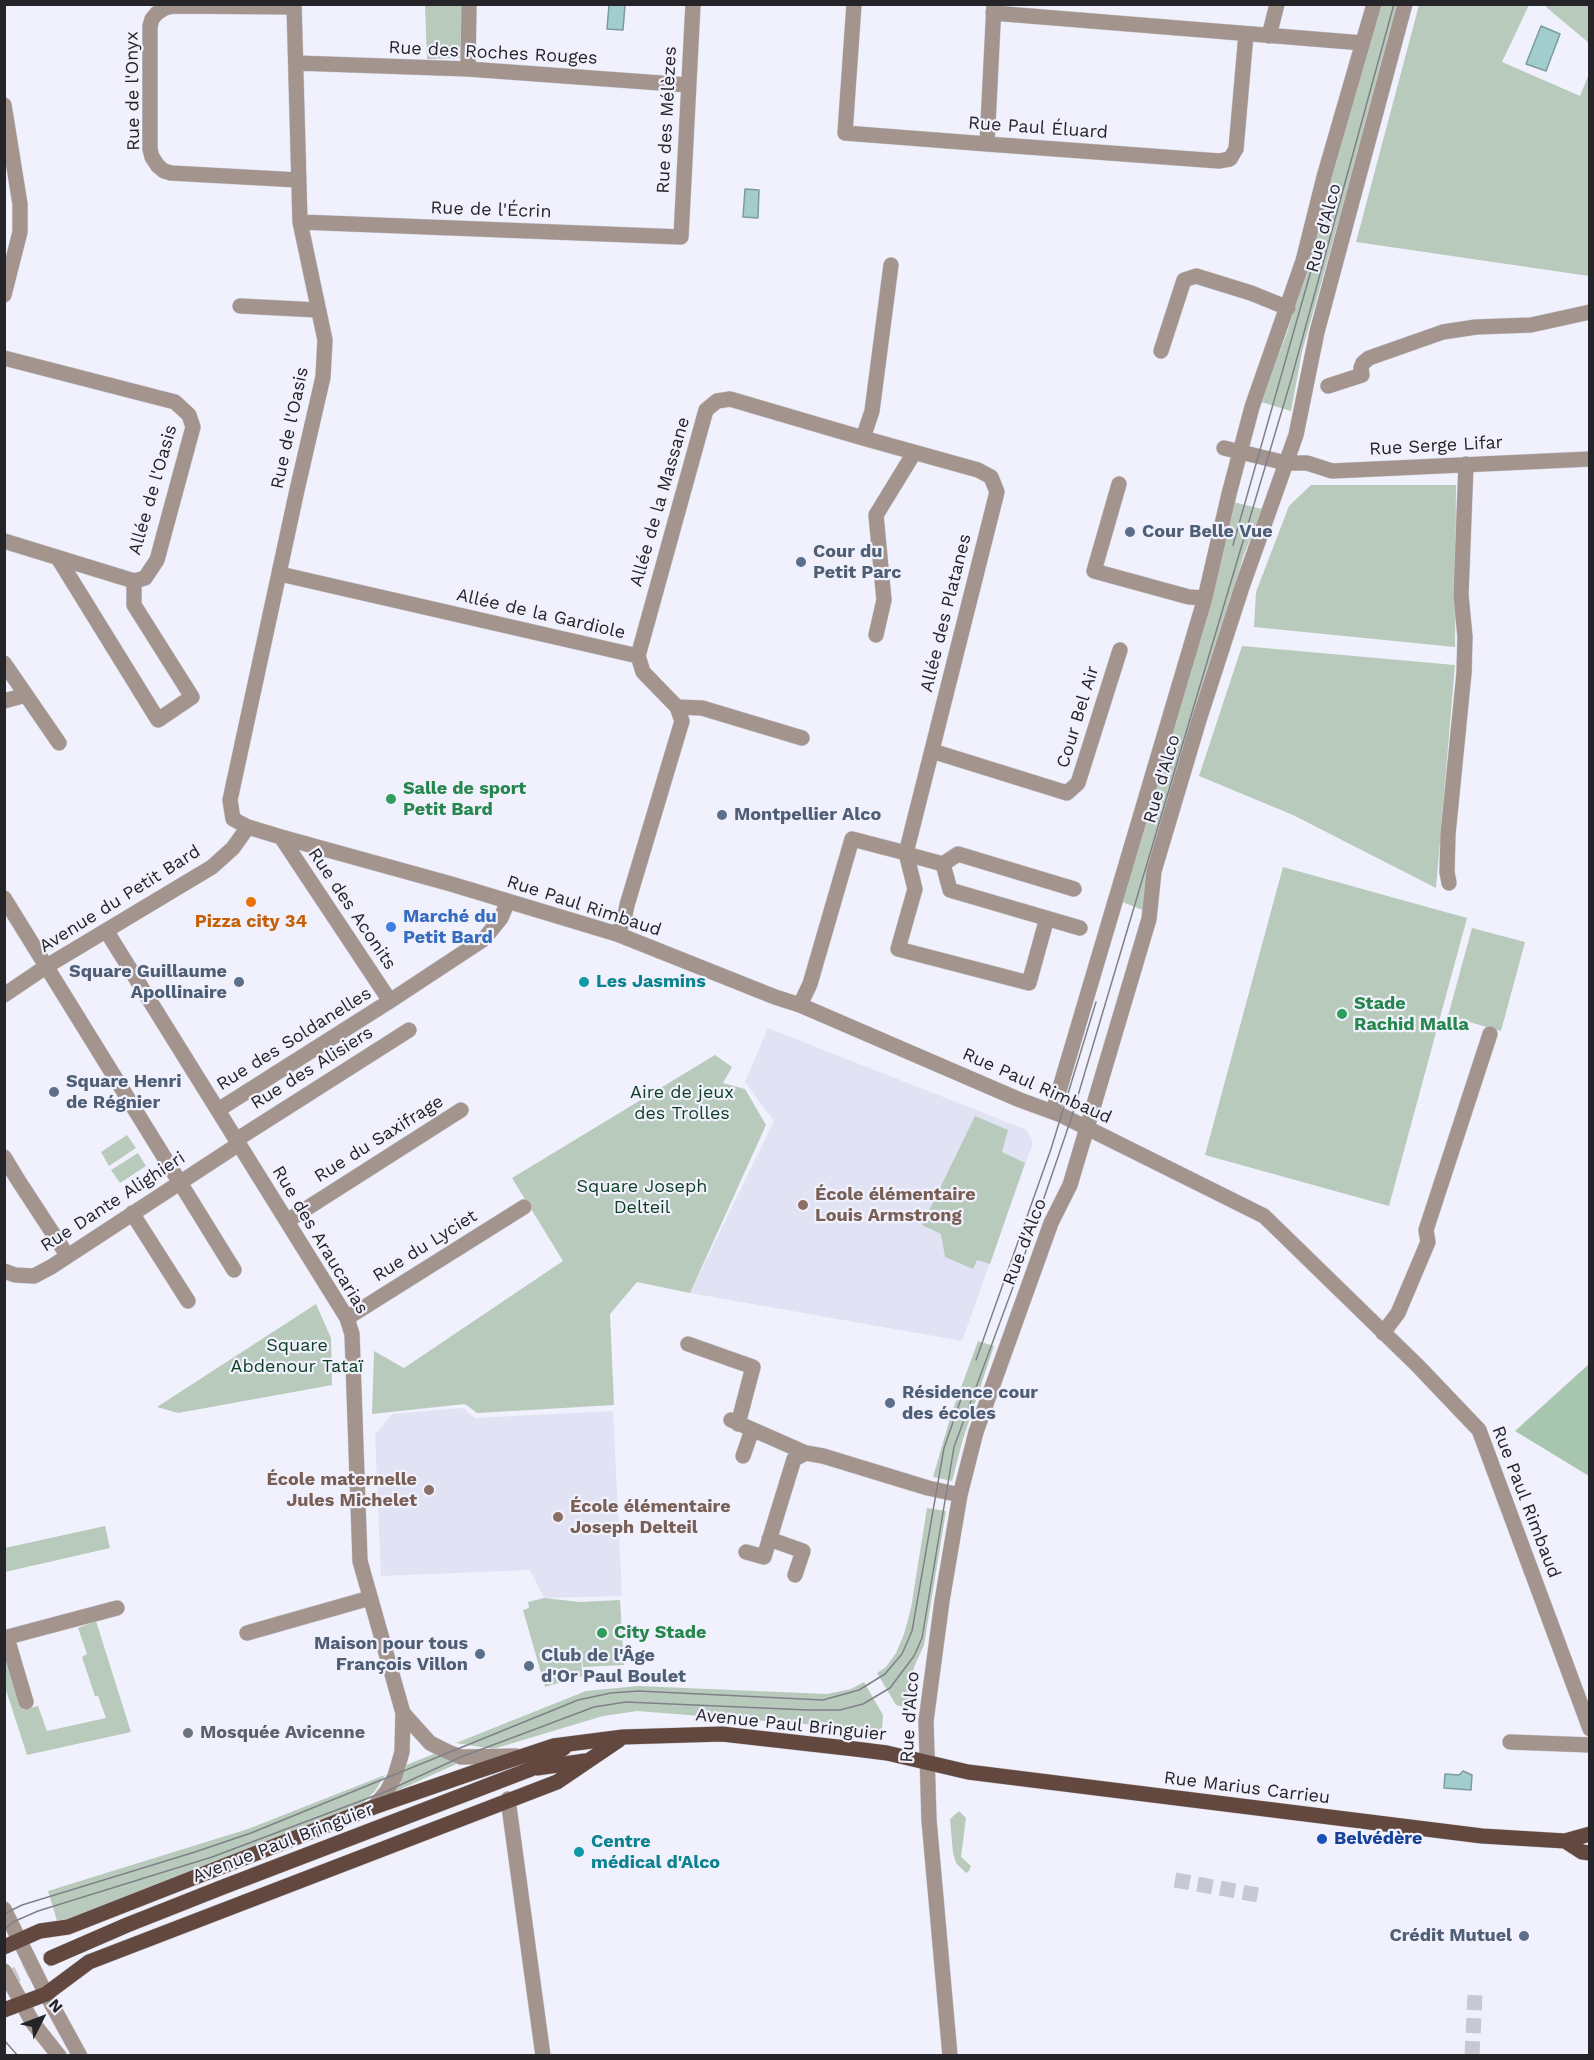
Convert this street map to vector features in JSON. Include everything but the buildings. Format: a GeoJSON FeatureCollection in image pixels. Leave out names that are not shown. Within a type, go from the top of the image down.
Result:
{"type":"FeatureCollection","features":[{"type":"Feature","properties":{"kind":"main road","name":"Avenue Paul Bringuier"},"geometry":{"type":"LineString","coordinates":[[51,1958],[527,1762],[553,1746],[623,1737],[722,1734],[887,1753],[926,1763]]}},
{"type":"Feature","properties":{"kind":"main road"},"geometry":{"type":"LineString","coordinates":[[4,2010],[46,1995],[89,1962],[557,1782],[623,1737]]}},
{"type":"Feature","properties":{"kind":"main road"},"geometry":{"type":"LineString","coordinates":[[527,1762],[588,1760]]}},
{"type":"Feature","properties":{"kind":"main road","name":"Avenue Paul Bringuier"},"geometry":{"type":"LineString","coordinates":[[12,1944],[40,1931],[68,1927],[374,1807],[527,1762]]}},
{"type":"Feature","properties":{"kind":"main road","name":"Rue Marius Carrieu"},"geometry":{"type":"LineString","coordinates":[[926,1763],[968,1772],[1482,1836],[1565,1841],[1590,1834]]}},
{"type":"Feature","properties":{"kind":"main road","name":"Rue Marius Carrieu"},"geometry":{"type":"LineString","coordinates":[[1565,1841],[1582,1852],[1590,1853]]}},
{"type":"Feature","properties":{"kind":"street"},"geometry":{"type":"LineString","coordinates":[[468,69],[469,4]]}},
{"type":"Feature","properties":{"kind":"street","name":"Rue des Mélèzes"},"geometry":{"type":"LineString","coordinates":[[681,237],[693,4]]}},
{"type":"Feature","properties":{"kind":"street","name":"Rue Paul Éluard"},"geometry":{"type":"LineString","coordinates":[[854,4],[845,133],[987,144],[1219,161],[1230,159],[1236,149],[1246,34]]}},
{"type":"Feature","properties":{"kind":"street"},"geometry":{"type":"LineString","coordinates":[[1269,36],[1277,4]]}},
{"type":"Feature","properties":{"kind":"street","name":"Rue d'Alco"},"geometry":{"type":"LineString","coordinates":[[1053,1111],[1205,598],[1240,452],[1262,376],[1303,261],[1324,177],[1374,4]]}},
{"type":"Feature","properties":{"kind":"street","name":"Rue d'Alco"},"geometry":{"type":"LineString","coordinates":[[950,2055],[929,1824],[926,1763],[927,1710],[960,1495],[976,1432],[1051,1223],[1070,1185],[1149,919],[1154,872],[1199,720],[1242,587],[1296,435],[1317,332],[1405,4]]}},
{"type":"Feature","properties":{"kind":"street","name":"Rue de l'Onyx"},"geometry":{"type":"LineString","coordinates":[[294,6],[174,6],[165,8],[157,14],[150,26],[150,149],[158,166],[171,173],[298,180]]}},
{"type":"Feature","properties":{"kind":"street","name":"Rue de l'Oasis"},"geometry":{"type":"LineString","coordinates":[[233,819],[230,800],[323,377],[325,340],[300,222],[294,6]]}},
{"type":"Feature","properties":{"kind":"street"},"geometry":{"type":"LineString","coordinates":[[987,144],[994,9],[1363,43]]}},
{"type":"Feature","properties":{"kind":"street","name":"Rue des Roches Rouges"},"geometry":{"type":"LineString","coordinates":[[296,63],[468,69],[688,85]]}},
{"type":"Feature","properties":{"kind":"street"},"geometry":{"type":"LineString","coordinates":[[4,105],[20,204],[20,232],[4,295]]}},
{"type":"Feature","properties":{"kind":"street","name":"Rue de l'Écrin"},"geometry":{"type":"LineString","coordinates":[[300,222],[681,237]]}},
{"type":"Feature","properties":{"kind":"street"},"geometry":{"type":"LineString","coordinates":[[863,438],[872,411],[891,265]]}},
{"type":"Feature","properties":{"kind":"street"},"geometry":{"type":"LineString","coordinates":[[1161,351],[1184,279],[1196,276],[1251,293],[1288,308]]}},
{"type":"Feature","properties":{"kind":"street"},"geometry":{"type":"LineString","coordinates":[[240,306],[318,310]]}},
{"type":"Feature","properties":{"kind":"street"},"geometry":{"type":"LineString","coordinates":[[1328,386],[1362,375],[1363,363],[1369,358],[1443,332],[1476,327],[1531,325],[1590,312]]}},
{"type":"Feature","properties":{"kind":"street","name":"Allée de l'Oasis"},"geometry":{"type":"LineString","coordinates":[[4,358],[175,402],[189,415],[194,427],[157,560],[145,578],[134,581],[4,541]]}},
{"type":"Feature","properties":{"kind":"street","name":"Allée de la Massane"},"geometry":{"type":"LineString","coordinates":[[638,656],[706,410],[717,401],[730,399],[863,438]]}},
{"type":"Feature","properties":{"kind":"street","name":"Allée des Platanes"},"geometry":{"type":"LineString","coordinates":[[863,438],[978,470],[991,477],[997,492],[906,853],[915,889],[898,949],[1029,983],[1047,918]]}},
{"type":"Feature","properties":{"kind":"street"},"geometry":{"type":"LineString","coordinates":[[1224,448],[1286,463]]}},
{"type":"Feature","properties":{"kind":"street"},"geometry":{"type":"LineString","coordinates":[[876,635],[884,600],[876,515],[914,453]]}},
{"type":"Feature","properties":{"kind":"street","name":"Rue Serge Lifar"},"geometry":{"type":"LineString","coordinates":[[1286,463],[1307,463],[1332,471],[1590,459]]}},
{"type":"Feature","properties":{"kind":"street"},"geometry":{"type":"LineString","coordinates":[[1449,883],[1448,834],[1464,673],[1465,637],[1461,595],[1466,464]]}},
{"type":"Feature","properties":{"kind":"street"},"geometry":{"type":"LineString","coordinates":[[1119,484],[1094,571],[1189,597],[1205,598]]}},
{"type":"Feature","properties":{"kind":"street","name":"Allée de l'Oasis"},"geometry":{"type":"LineString","coordinates":[[58,558],[158,720],[192,697],[134,605],[134,581]]}},
{"type":"Feature","properties":{"kind":"street","name":"Allée de la Gardiole"},"geometry":{"type":"LineString","coordinates":[[280,574],[638,656],[643,672],[676,707]]}},
{"type":"Feature","properties":{"kind":"street","name":"Cour Bel Air"},"geometry":{"type":"LineString","coordinates":[[932,751],[1067,793],[1078,783],[1119,650]]}},
{"type":"Feature","properties":{"kind":"street"},"geometry":{"type":"LineString","coordinates":[[4,663],[59,743]]}},
{"type":"Feature","properties":{"kind":"street"},"geometry":{"type":"LineString","coordinates":[[4,701],[26,695]]}},
{"type":"Feature","properties":{"kind":"street"},"geometry":{"type":"LineString","coordinates":[[617,934],[624,920],[682,721],[676,707],[702,708],[802,738]]}},
{"type":"Feature","properties":{"kind":"street","name":"Rue Paul Rimbaud"},"geometry":{"type":"LineString","coordinates":[[233,819],[248,827],[281,837],[451,884],[617,934],[800,1005],[1020,1100],[1053,1111],[1264,1216],[1423,1370],[1479,1430],[1590,1729]]}},
{"type":"Feature","properties":{"kind":"street","name":"Avenue du Petit Bard"},"geometry":{"type":"LineString","coordinates":[[4,995],[47,966],[212,867],[233,848],[248,827]]}},
{"type":"Feature","properties":{"kind":"street","name":"Rue des Aconits"},"geometry":{"type":"LineString","coordinates":[[281,837],[390,1001]]}},
{"type":"Feature","properties":{"kind":"street"},"geometry":{"type":"LineString","coordinates":[[800,1005],[810,984],[852,839],[943,864]]}},
{"type":"Feature","properties":{"kind":"street"},"geometry":{"type":"LineString","coordinates":[[943,864],[958,854],[1074,889]]}},
{"type":"Feature","properties":{"kind":"street"},"geometry":{"type":"LineString","coordinates":[[943,864],[950,890],[1080,928]]}},
{"type":"Feature","properties":{"kind":"street"},"geometry":{"type":"LineString","coordinates":[[4,898],[234,1270]]}},
{"type":"Feature","properties":{"kind":"street","name":"Rue des Soldanelles"},"geometry":{"type":"LineString","coordinates":[[218,1110],[484,939],[501,918],[508,901]]}},
{"type":"Feature","properties":{"kind":"street","name":"Rue des Araucarias"},"geometry":{"type":"LineString","coordinates":[[107,932],[347,1318],[352,1334],[360,1562],[404,1713],[402,1752],[395,1776],[374,1807]]}},
{"type":"Feature","properties":{"kind":"street","name":"Rue des Alisiers"},"geometry":{"type":"LineString","coordinates":[[238,1142],[409,1030]]}},
{"type":"Feature","properties":{"kind":"street"},"geometry":{"type":"LineString","coordinates":[[1383,1333],[1398,1313],[1428,1242],[1426,1230],[1490,1034]]}},
{"type":"Feature","properties":{"kind":"street","name":"Rue du Saxifrage"},"geometry":{"type":"LineString","coordinates":[[287,1221],[461,1110]]}},
{"type":"Feature","properties":{"kind":"street","name":"Rue Dante Alighieri"},"geometry":{"type":"LineString","coordinates":[[4,1271],[15,1275],[34,1276],[238,1142]]}},
{"type":"Feature","properties":{"kind":"street"},"geometry":{"type":"LineString","coordinates":[[4,1157],[67,1255]]}},
{"type":"Feature","properties":{"kind":"street","name":"Rue du Lyciet"},"geometry":{"type":"LineString","coordinates":[[347,1318],[524,1207]]}},
{"type":"Feature","properties":{"kind":"street"},"geometry":{"type":"LineString","coordinates":[[132,1213],[188,1301]]}},
{"type":"Feature","properties":{"kind":"street"},"geometry":{"type":"LineString","coordinates":[[688,1344],[753,1367],[740,1425],[744,1456]]}},
{"type":"Feature","properties":{"kind":"street"},"geometry":{"type":"LineString","coordinates":[[740,1425],[806,1454],[823,1456],[928,1488],[960,1495]]}},
{"type":"Feature","properties":{"kind":"street"},"geometry":{"type":"LineString","coordinates":[[746,1552],[764,1557],[794,1459],[806,1454]]}},
{"type":"Feature","properties":{"kind":"street"},"geometry":{"type":"LineString","coordinates":[[769,1539],[803,1551],[795,1575]]}},
{"type":"Feature","properties":{"kind":"street"},"geometry":{"type":"LineString","coordinates":[[247,1633],[370,1598]]}},
{"type":"Feature","properties":{"kind":"street"},"geometry":{"type":"LineString","coordinates":[[26,1701],[6,1638],[117,1608]]}},
{"type":"Feature","properties":{"kind":"street","name":"Rue des Araucarias"},"geometry":{"type":"LineString","coordinates":[[404,1713],[430,1743],[448,1752],[461,1757],[527,1762]]}},
{"type":"Feature","properties":{"kind":"street"},"geometry":{"type":"LineString","coordinates":[[1510,1742],[1590,1745]]}},
{"type":"Feature","properties":{"kind":"street"},"geometry":{"type":"LineString","coordinates":[[508,1799],[543,2055]]}},
{"type":"Feature","properties":{"kind":"street"},"geometry":{"type":"LineString","coordinates":[[4,1909],[12,1944],[46,1995],[80,2055]]}},
{"type":"Feature","properties":{"kind":"street"},"geometry":{"type":"LineString","coordinates":[[4,1971],[33,2023],[59,2055]]}},
{"type":"Feature","properties":{"kind":"shaded area"},"geometry":{"type":"Polygon","coordinates":[[[609,5],[625,5],[623,30],[607,29],[609,5]]]}},
{"type":"Feature","properties":{"kind":"shaded area"},"geometry":{"type":"Polygon","coordinates":[[[1541,26],[1560,34],[1546,71],[1526,64],[1541,26]]]}},
{"type":"Feature","properties":{"kind":"shaded area"},"geometry":{"type":"Polygon","coordinates":[[[745,189],[759,190],[758,218],[743,217],[745,189]]]}},
{"type":"Feature","properties":{"kind":"shaded area"},"geometry":{"type":"Polygon","coordinates":[[[768,1028],[1027,1130],[1033,1143],[962,1341],[690,1293],[774,1121],[745,1082],[768,1028]]]}},
{"type":"Feature","properties":{"kind":"shaded area"},"geometry":{"type":"Polygon","coordinates":[[[1589,1364],[1589,1476],[1515,1431],[1589,1364]]]}},
{"type":"Feature","properties":{"kind":"shaded area"},"geometry":{"type":"Polygon","coordinates":[[[463,1408],[475,1418],[613,1411],[622,1596],[544,1598],[530,1570],[381,1576],[375,1435],[392,1414],[463,1408]]]}},
{"type":"Feature","properties":{"kind":"shaded area"},"geometry":{"type":"Polygon","coordinates":[[[1463,1771],[1472,1775],[1471,1790],[1444,1788],[1445,1774],[1459,1775],[1463,1771]]]}},
{"type":"Feature","properties":{"kind":"green space"},"geometry":{"type":"Polygon","coordinates":[[[425,5],[463,5],[465,58],[427,59],[425,5]]]}},
{"type":"Feature","properties":{"kind":"green space"},"geometry":{"type":"Polygon","coordinates":[[[1379,5],[1399,5],[1302,352],[1291,411],[1261,402],[1288,330],[1379,5]]]}},
{"type":"Feature","properties":{"kind":"green space"},"geometry":{"type":"Polygon","coordinates":[[[1419,5],[1529,5],[1502,62],[1580,96],[1589,74],[1589,276],[1356,242],[1419,5]]]}},
{"type":"Feature","properties":{"kind":"green space"},"geometry":{"type":"Polygon","coordinates":[[[1547,5],[1589,5],[1589,43],[1546,7],[1547,5]]]}},
{"type":"Feature","properties":{"kind":"green space"},"geometry":{"type":"Polygon","coordinates":[[[1311,485],[1456,485],[1455,647],[1254,627],[1256,592],[1289,506],[1311,485]]]}},
{"type":"Feature","properties":{"kind":"green space"},"geometry":{"type":"Polygon","coordinates":[[[1233,502],[1262,509],[1243,557],[1145,911],[1120,901],[1233,502]]]}},
{"type":"Feature","properties":{"kind":"green space"},"geometry":{"type":"Polygon","coordinates":[[[1242,646],[1455,665],[1436,888],[1293,815],[1199,776],[1242,646]]]}},
{"type":"Feature","properties":{"kind":"green space","name":"Stade Rachid Malla"},"geometry":{"type":"Polygon","coordinates":[[[1283,867],[1467,918],[1389,1206],[1205,1155],[1283,867]]]}},
{"type":"Feature","properties":{"kind":"green space"},"geometry":{"type":"Polygon","coordinates":[[[1472,928],[1525,942],[1501,1031],[1448,1016],[1472,928]]]}},
{"type":"Feature","properties":{"kind":"green space","name":"Square Joseph Delteil"},"geometry":{"type":"Polygon","coordinates":[[[715,1055],[732,1067],[723,1083],[745,1089],[766,1125],[690,1293],[637,1282],[610,1314],[614,1405],[477,1413],[465,1404],[372,1414],[374,1351],[404,1368],[563,1261],[512,1178],[715,1055]]]}},
{"type":"Feature","properties":{"kind":"green space"},"geometry":{"type":"Polygon","coordinates":[[[975,1116],[1008,1130],[1002,1152],[1025,1163],[990,1264],[977,1260],[973,1269],[945,1257],[941,1234],[922,1225],[975,1116]]]}},
{"type":"Feature","properties":{"kind":"green space"},"geometry":{"type":"Polygon","coordinates":[[[127,1135],[136,1148],[109,1166],[101,1152],[127,1135]]]}},
{"type":"Feature","properties":{"kind":"green space"},"geometry":{"type":"Polygon","coordinates":[[[138,1153],[146,1166],[120,1183],[111,1170],[138,1153]]]}},
{"type":"Feature","properties":{"kind":"green space","name":"Square Abdenour Tataï"},"geometry":{"type":"Polygon","coordinates":[[[316,1304],[331,1338],[332,1385],[178,1413],[157,1407],[316,1304]]]}},
{"type":"Feature","properties":{"kind":"green space"},"geometry":{"type":"Polygon","coordinates":[[[978,1341],[994,1346],[963,1439],[952,1481],[933,1477],[951,1415],[978,1341]]]}},
{"type":"Feature","properties":{"kind":"green space"},"geometry":{"type":"Polygon","coordinates":[[[927,1508],[946,1511],[924,1645],[914,1667],[909,1708],[896,1705],[877,1673],[886,1667],[896,1653],[904,1634],[911,1608],[927,1508]]]}},
{"type":"Feature","properties":{"kind":"green space"},"geometry":{"type":"Polygon","coordinates":[[[105,1526],[110,1548],[5,1572],[5,1548],[105,1526]]]}},
{"type":"Feature","properties":{"kind":"green space"},"geometry":{"type":"Polygon","coordinates":[[[544,1598],[580,1602],[620,1600],[624,1665],[583,1667],[581,1646],[582,1676],[545,1687],[523,1610],[529,1608],[528,1602],[544,1598]]]}},
{"type":"Feature","properties":{"kind":"green space"},"geometry":{"type":"Polygon","coordinates":[[[96,1621],[131,1732],[27,1755],[5,1687],[4,1654],[23,1710],[38,1706],[47,1731],[106,1718],[98,1696],[95,1696],[82,1657],[87,1654],[78,1628],[96,1621]]]}},
{"type":"Feature","properties":{"kind":"green space"},"geometry":{"type":"Polygon","coordinates":[[[864,1682],[883,1715],[882,1730],[637,1711],[603,1716],[493,1749],[456,1743],[586,1691],[638,1686],[827,1694],[851,1689],[864,1682]]]}},
{"type":"Feature","properties":{"kind":"green space"},"geometry":{"type":"Polygon","coordinates":[[[436,1753],[463,1761],[390,1794],[404,1766],[436,1753]]]}},
{"type":"Feature","properties":{"kind":"green space"},"geometry":{"type":"Polygon","coordinates":[[[385,1775],[375,1791],[363,1803],[64,1922],[57,1921],[48,1891],[248,1829],[385,1775]]]}},
{"type":"Feature","properties":{"kind":"green space"},"geometry":{"type":"Polygon","coordinates":[[[959,1811],[966,1818],[961,1857],[971,1866],[966,1873],[956,1863],[953,1853],[950,1819],[959,1811]]]}},
{"type":"Feature","properties":{"kind":"tunnel"},"geometry":{"type":"LineString","coordinates":[[1175,1880],[1258,1895]]}},
{"type":"Feature","properties":{"kind":"tunnel"},"geometry":{"type":"LineString","coordinates":[[4,1980],[51,1958]]}},
{"type":"Feature","properties":{"kind":"tunnel"},"geometry":{"type":"LineString","coordinates":[[1472,2056],[1475,1995]]}},
{"type":"Feature","properties":{"kind":"tram line"},"geometry":{"type":"LineString","coordinates":[[4,1930],[13,1922],[38,1911],[212,1857],[387,1791],[461,1757],[594,1707],[626,1702],[840,1710],[863,1704],[890,1688],[914,1656],[922,1638],[954,1447],[1020,1268],[1071,1119],[1291,380],[1394,4]]}},
{"type":"Feature","properties":{"kind":"tram line"},"geometry":{"type":"LineString","coordinates":[[1233,545],[1316,253]]}},
{"type":"Feature","properties":{"kind":"tram line"},"geometry":{"type":"LineString","coordinates":[[976,1360],[1051,1149],[1096,1002]]}},
{"type":"Feature","properties":{"kind":"tram line"},"geometry":{"type":"LineString","coordinates":[[4,1914],[22,1905],[251,1833],[578,1700],[611,1693],[638,1691],[823,1700],[859,1690],[885,1674],[902,1654],[912,1631],[944,1448],[961,1399]]}},
{"type":"Feature","properties":{"kind":"tram line"},"geometry":{"type":"LineString","coordinates":[[4,2040],[18,2056]]}},
{"type":"Feature","properties":{"kind":"place","name":"Cour Belle Vue"},"geometry":{"type":"Point","coordinates":[1130,532]}},
{"type":"Feature","properties":{"kind":"place","name":"Cour du Petit Parc"},"geometry":{"type":"Point","coordinates":[801,562]}},
{"type":"Feature","properties":{"kind":"place","name":"Salle de sport Petit Bard"},"geometry":{"type":"Point","coordinates":[391,799]}},
{"type":"Feature","properties":{"kind":"place","name":"Montpellier Alco"},"geometry":{"type":"Point","coordinates":[722,815]}},
{"type":"Feature","properties":{"kind":"place","name":"Pizza city 34"},"geometry":{"type":"Point","coordinates":[251,902]}},
{"type":"Feature","properties":{"kind":"place","name":"Marché du Petit Bard"},"geometry":{"type":"Point","coordinates":[391,927]}},
{"type":"Feature","properties":{"kind":"place","name":"Square Guillaume Apollinaire"},"geometry":{"type":"Point","coordinates":[239,982]}},
{"type":"Feature","properties":{"kind":"place","name":"Les Jasmins"},"geometry":{"type":"Point","coordinates":[584,982]}},
{"type":"Feature","properties":{"kind":"place","name":"Stade Rachid Malla"},"geometry":{"type":"Point","coordinates":[1342,1014]}},
{"type":"Feature","properties":{"kind":"place","name":"Square Henri de Régnier"},"geometry":{"type":"Point","coordinates":[54,1092]}},
{"type":"Feature","properties":{"kind":"place","name":"École élémentaire Louis Armstrong"},"geometry":{"type":"Point","coordinates":[803,1205]}},
{"type":"Feature","properties":{"kind":"place","name":"Résidence cour des écoles"},"geometry":{"type":"Point","coordinates":[890,1403]}},
{"type":"Feature","properties":{"kind":"place","name":"École maternelle Jules Michelet"},"geometry":{"type":"Point","coordinates":[429,1490]}},
{"type":"Feature","properties":{"kind":"place","name":"École élémentaire Joseph Delteil"},"geometry":{"type":"Point","coordinates":[558,1517]}},
{"type":"Feature","properties":{"kind":"place","name":"City Stade"},"geometry":{"type":"Point","coordinates":[602,1633]}},
{"type":"Feature","properties":{"kind":"place","name":"Maison pour tous François Villon"},"geometry":{"type":"Point","coordinates":[480,1654]}},
{"type":"Feature","properties":{"kind":"place","name":"Club de l'Âge d'Or Paul Boulet"},"geometry":{"type":"Point","coordinates":[529,1666]}},
{"type":"Feature","properties":{"kind":"place","name":"Mosquée Avicenne"},"geometry":{"type":"Point","coordinates":[188,1733]}},
{"type":"Feature","properties":{"kind":"place","name":"Belvédère"},"geometry":{"type":"Point","coordinates":[1322,1839]}},
{"type":"Feature","properties":{"kind":"place","name":"Centre médical d'Alco"},"geometry":{"type":"Point","coordinates":[579,1852]}},
{"type":"Feature","properties":{"kind":"place","name":"Crédit Mutuel"},"geometry":{"type":"Point","coordinates":[1524,1936]}},
{"type":"Feature","properties":{"kind":"park label","name":"Aire de jeux des Trolles"},"geometry":{"type":"Point","coordinates":[682,1103]}}]}
